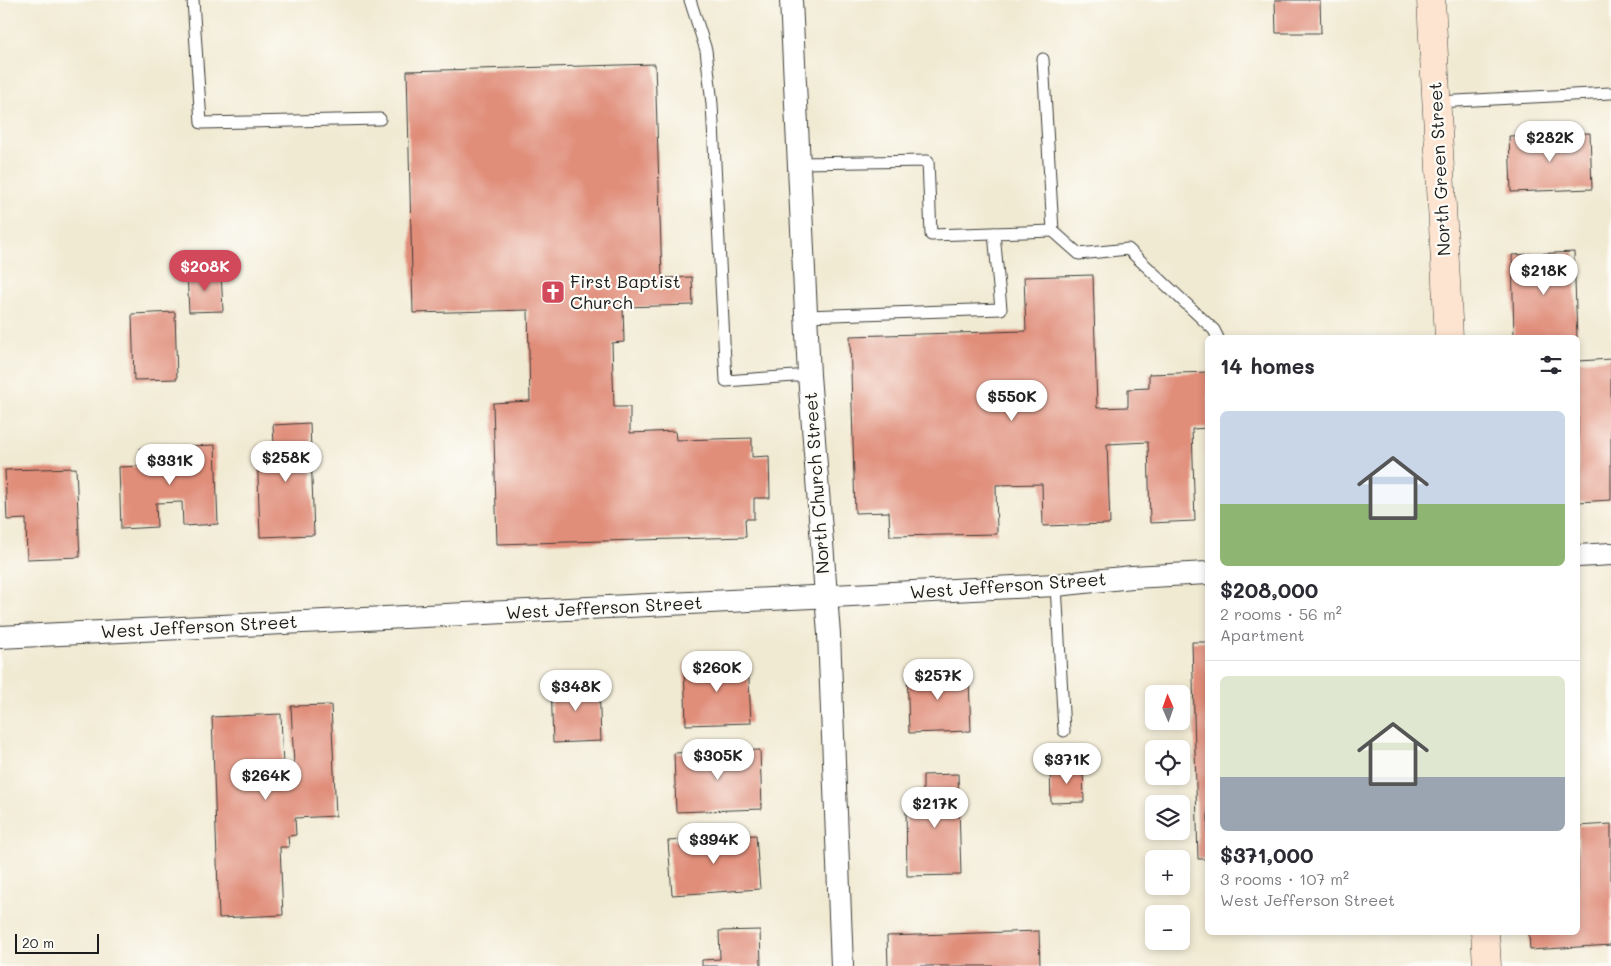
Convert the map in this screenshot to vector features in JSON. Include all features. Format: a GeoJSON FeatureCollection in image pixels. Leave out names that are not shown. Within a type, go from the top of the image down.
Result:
{"type":"FeatureCollection","features":[{"type":"Feature","properties":{"kind":"street","name":"North Church Street"},"geometry":{"type":"LineString","coordinates":[[791,0],[809,375],[828,634],[842,966]]}},
{"type":"Feature","properties":{"kind":"street","name":"North Green Street"},"geometry":{"type":"LineString","coordinates":[[1431,0],[1449,335]]}},
{"type":"Feature","properties":{"kind":"street"},"geometry":{"type":"LineString","coordinates":[[1580,556],[1611,554]]}},
{"type":"Feature","properties":{"kind":"street","name":"West Jefferson Street"},"geometry":{"type":"LineString","coordinates":[[0,637],[1056,585],[1205,572]]}},
{"type":"Feature","properties":{"kind":"street"},"geometry":{"type":"LineString","coordinates":[[1485,935],[1487,966]]}},
{"type":"Feature","properties":{"kind":"lane"},"geometry":{"type":"LineString","coordinates":[[193,0],[201,123],[380,119]]}},
{"type":"Feature","properties":{"kind":"lane"},"geometry":{"type":"LineString","coordinates":[[690,0],[706,50],[712,104],[726,381],[809,375]]}},
{"type":"Feature","properties":{"kind":"lane"},"geometry":{"type":"LineString","coordinates":[[1043,59],[1053,231]]}},
{"type":"Feature","properties":{"kind":"lane"},"geometry":{"type":"LineString","coordinates":[[1437,102],[1611,93]]}},
{"type":"Feature","properties":{"kind":"lane"},"geometry":{"type":"LineString","coordinates":[[799,163],[928,161],[931,235],[1053,231],[1079,254],[1128,249],[1214,330],[1216,335]]}},
{"type":"Feature","properties":{"kind":"lane"},"geometry":{"type":"LineString","coordinates":[[806,316],[1001,309],[994,233]]}},
{"type":"Feature","properties":{"kind":"lane"},"geometry":{"type":"LineString","coordinates":[[1056,585],[1064,731]]}},
{"type":"Feature","properties":{"kind":"building"},"geometry":{"type":"Polygon","coordinates":[[[1275,0],[1320,0],[1321,33],[1276,33],[1275,0]]]}},
{"type":"Feature","properties":{"kind":"building","name":"First Baptist Church"},"geometry":{"type":"Polygon","coordinates":[[[655,64],[662,278],[692,277],[693,305],[623,307],[624,342],[612,343],[614,407],[630,407],[630,433],[675,431],[676,440],[752,438],[752,457],[769,456],[770,498],[754,498],[754,519],[745,519],[746,537],[497,544],[493,403],[530,401],[528,310],[413,313],[407,71],[655,64]]]}},
{"type":"Feature","properties":{"kind":"building"},"geometry":{"type":"Polygon","coordinates":[[[1590,133],[1592,189],[1511,192],[1509,136],[1590,133]]]}},
{"type":"Feature","properties":{"kind":"building"},"geometry":{"type":"Polygon","coordinates":[[[1574,252],[1577,335],[1514,335],[1512,255],[1574,252]]]}},
{"type":"Feature","properties":{"kind":"building"},"geometry":{"type":"Polygon","coordinates":[[[221,271],[223,311],[189,312],[187,273],[221,271]]]}},
{"type":"Feature","properties":{"kind":"building"},"geometry":{"type":"Polygon","coordinates":[[[1093,275],[1097,408],[1128,407],[1128,389],[1149,388],[1149,374],[1205,372],[1205,428],[1192,429],[1195,521],[1150,523],[1148,442],[1107,444],[1110,524],[1043,526],[1042,484],[996,485],[997,534],[890,536],[889,512],[855,513],[850,336],[1026,331],[1024,277],[1093,275]]]}},
{"type":"Feature","properties":{"kind":"building"},"geometry":{"type":"Polygon","coordinates":[[[175,312],[177,379],[134,380],[132,314],[175,312]]]}},
{"type":"Feature","properties":{"kind":"building"},"geometry":{"type":"Polygon","coordinates":[[[1611,359],[1611,500],[1580,502],[1580,361],[1611,359]]]}},
{"type":"Feature","properties":{"kind":"building"},"geometry":{"type":"Polygon","coordinates":[[[310,423],[314,535],[260,537],[257,446],[274,445],[273,425],[310,423]]]}},
{"type":"Feature","properties":{"kind":"building"},"geometry":{"type":"Polygon","coordinates":[[[215,445],[218,524],[183,526],[182,502],[156,503],[157,527],[121,529],[119,467],[141,466],[140,448],[215,445]]]}},
{"type":"Feature","properties":{"kind":"building"},"geometry":{"type":"Polygon","coordinates":[[[76,468],[80,557],[27,559],[26,519],[7,520],[5,470],[76,468]]]}},
{"type":"Feature","properties":{"kind":"building"},"geometry":{"type":"Polygon","coordinates":[[[1192,642],[1205,642],[1205,859],[1198,859],[1192,642]]]}},
{"type":"Feature","properties":{"kind":"building"},"geometry":{"type":"Polygon","coordinates":[[[748,661],[751,723],[686,725],[684,664],[748,661]]]}},
{"type":"Feature","properties":{"kind":"building"},"geometry":{"type":"Polygon","coordinates":[[[952,667],[953,680],[969,679],[971,731],[909,733],[907,668],[952,667]]]}},
{"type":"Feature","properties":{"kind":"building"},"geometry":{"type":"Polygon","coordinates":[[[599,681],[601,741],[553,743],[551,683],[599,681]]]}},
{"type":"Feature","properties":{"kind":"building"},"geometry":{"type":"Polygon","coordinates":[[[331,705],[336,816],[295,818],[296,835],[288,836],[289,847],[280,847],[283,915],[219,918],[212,717],[281,714],[283,767],[294,766],[291,706],[331,705]]]}},
{"type":"Feature","properties":{"kind":"building"},"geometry":{"type":"Polygon","coordinates":[[[760,750],[762,809],[676,812],[674,753],[760,750]]]}},
{"type":"Feature","properties":{"kind":"building"},"geometry":{"type":"Polygon","coordinates":[[[1083,767],[1084,802],[1051,803],[1050,768],[1083,767]]]}},
{"type":"Feature","properties":{"kind":"building"},"geometry":{"type":"Polygon","coordinates":[[[958,774],[961,875],[907,876],[906,804],[923,804],[923,775],[958,774]]]}},
{"type":"Feature","properties":{"kind":"building"},"geometry":{"type":"Polygon","coordinates":[[[1611,824],[1611,945],[1530,950],[1529,935],[1580,935],[1580,826],[1611,824]]]}},
{"type":"Feature","properties":{"kind":"building"},"geometry":{"type":"Polygon","coordinates":[[[756,835],[760,889],[672,895],[668,841],[756,835]]]}},
{"type":"Feature","properties":{"kind":"building"},"geometry":{"type":"Polygon","coordinates":[[[760,930],[761,966],[702,966],[702,960],[720,959],[719,931],[760,930]]]}},
{"type":"Feature","properties":{"kind":"building"},"geometry":{"type":"Polygon","coordinates":[[[1039,931],[1040,966],[888,966],[887,936],[1039,931]]]}},
{"type":"Feature","properties":{"kind":"place","name":"First Baptist Church"},"geometry":{"type":"Point","coordinates":[553,292]}}]}
